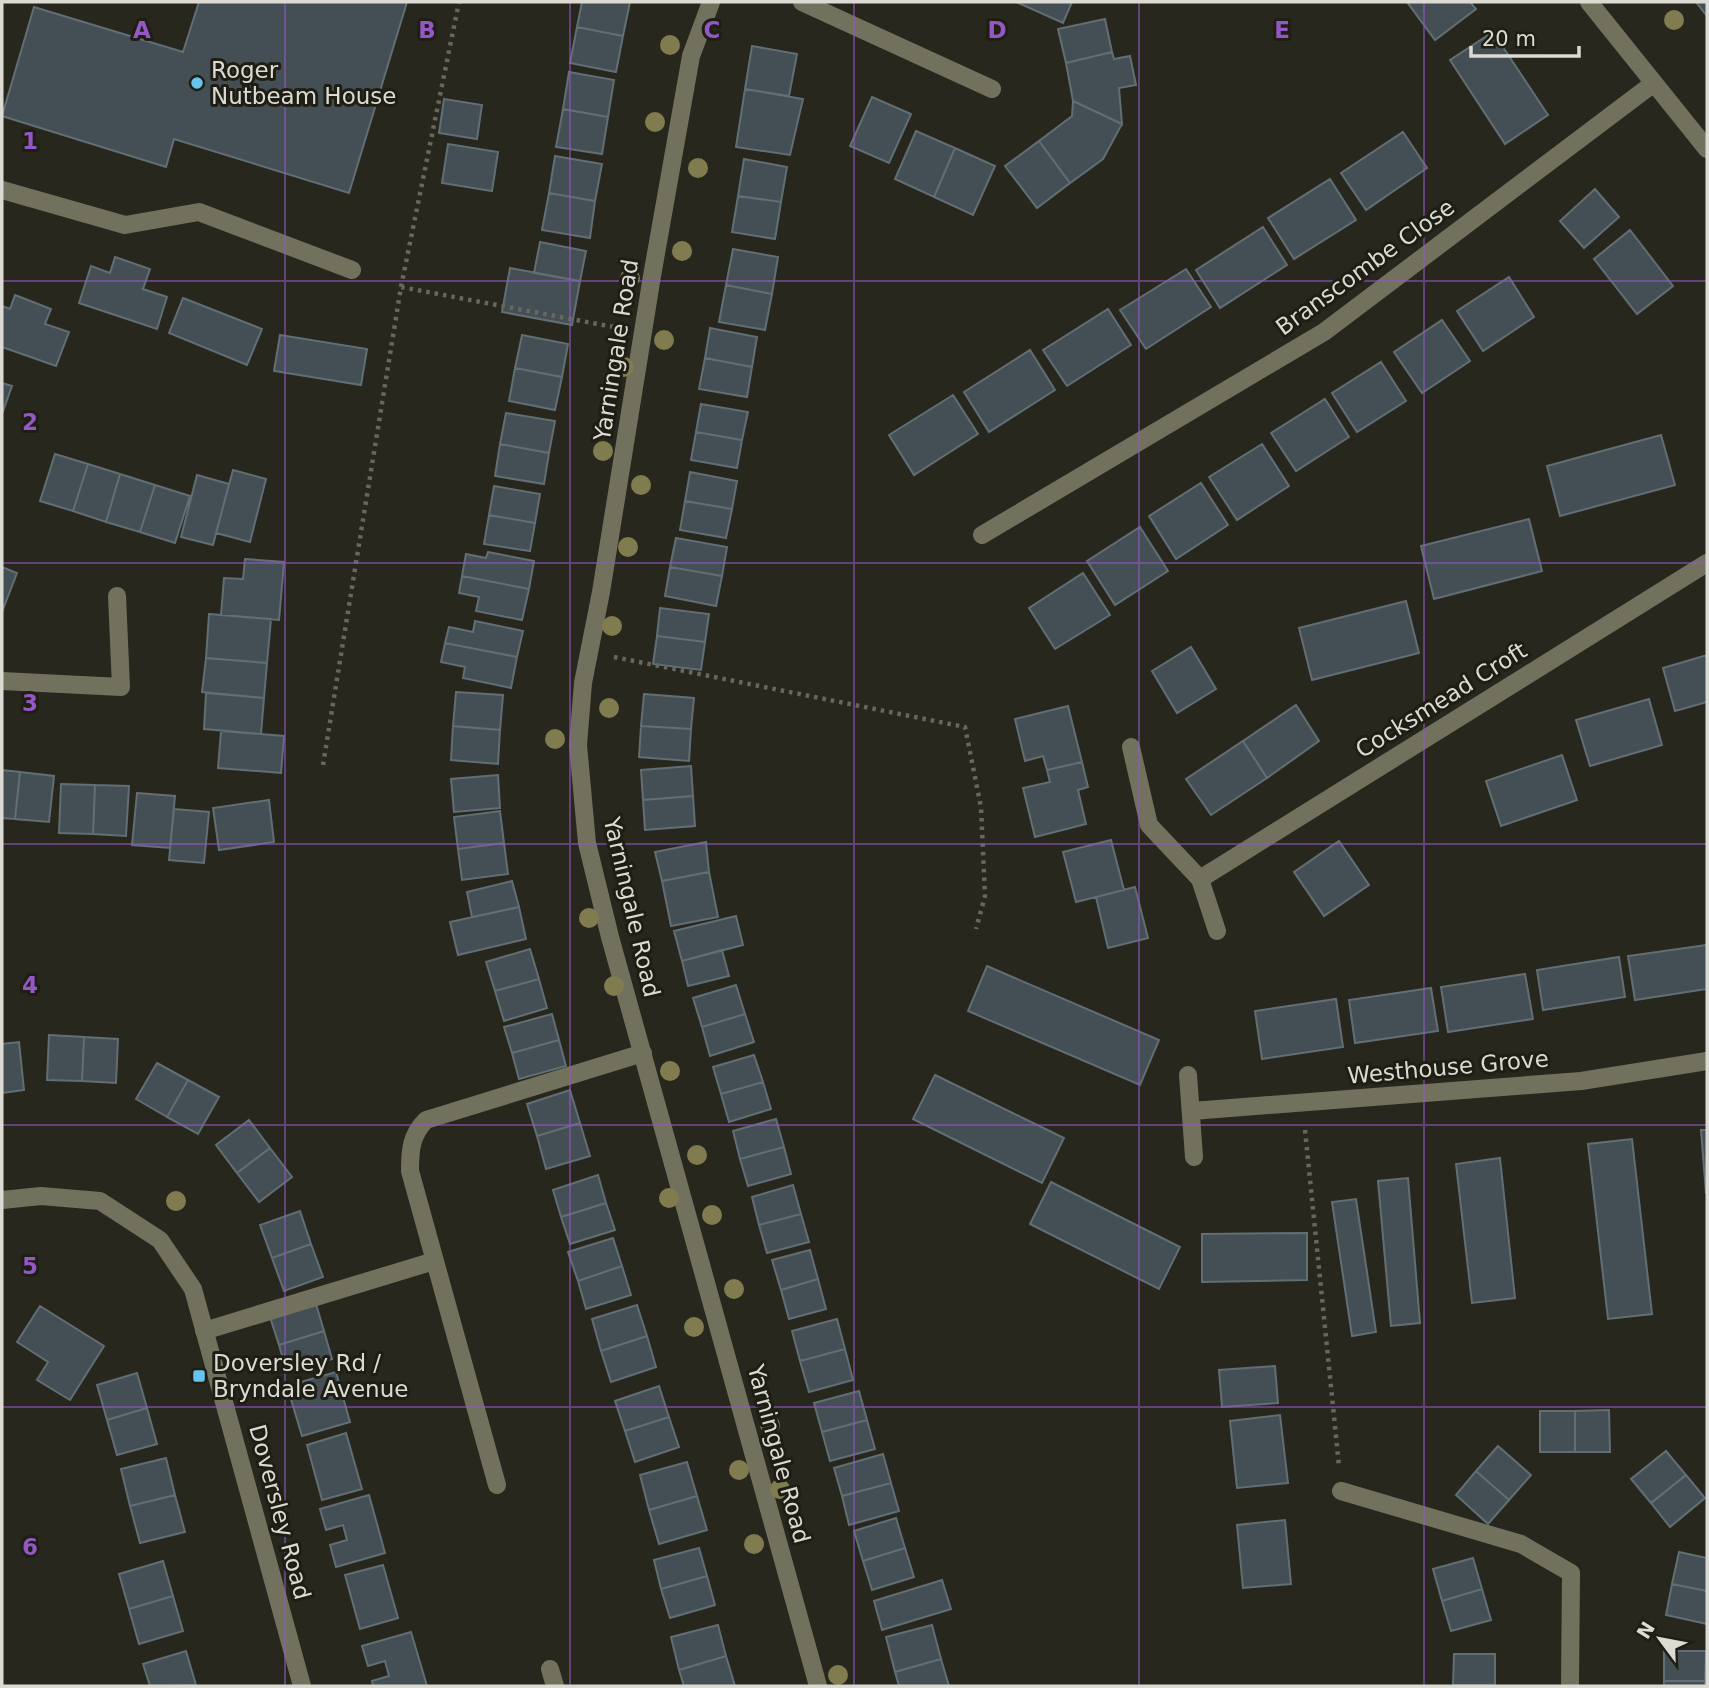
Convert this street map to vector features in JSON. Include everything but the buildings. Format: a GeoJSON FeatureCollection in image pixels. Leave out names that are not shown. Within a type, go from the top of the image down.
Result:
{"type":"FeatureCollection","features":[{"type":"Feature","properties":{"kind":"street","name":"Yarningale Road"},"geometry":{"type":"LineString","coordinates":[[711,2],[691,57],[583,683],[578,745],[587,843],[818,1686]]}},
{"type":"Feature","properties":{"kind":"street"},"geometry":{"type":"LineString","coordinates":[[802,2],[992,89]]}},
{"type":"Feature","properties":{"kind":"street"},"geometry":{"type":"LineString","coordinates":[[1589,2],[1707,149]]}},
{"type":"Feature","properties":{"kind":"street","name":"Branscombe Close"},"geometry":{"type":"LineString","coordinates":[[982,535],[1324,332],[1654,83]]}},
{"type":"Feature","properties":{"kind":"street"},"geometry":{"type":"LineString","coordinates":[[2,190],[125,225],[199,212],[352,270]]}},
{"type":"Feature","properties":{"kind":"street","name":"Cocksmead Croft"},"geometry":{"type":"LineString","coordinates":[[1200,878],[1707,563]]}},
{"type":"Feature","properties":{"kind":"street"},"geometry":{"type":"LineString","coordinates":[[2,681],[121,687],[117,596]]}},
{"type":"Feature","properties":{"kind":"street"},"geometry":{"type":"LineString","coordinates":[[1131,747],[1149,825],[1200,878],[1217,931]]}},
{"type":"Feature","properties":{"kind":"street"},"geometry":{"type":"LineString","coordinates":[[497,1485],[410,1171],[413,1137],[426,1120],[643,1053]]}},
{"type":"Feature","properties":{"kind":"street","name":"Westhouse Grove"},"geometry":{"type":"LineString","coordinates":[[1192,1111],[1581,1081],[1707,1061]]}},
{"type":"Feature","properties":{"kind":"street"},"geometry":{"type":"LineString","coordinates":[[1188,1075],[1194,1157]]}},
{"type":"Feature","properties":{"kind":"street","name":"Doversley Road"},"geometry":{"type":"LineString","coordinates":[[2,1200],[41,1196],[100,1201],[160,1240],[193,1289],[302,1686]]}},
{"type":"Feature","properties":{"kind":"street"},"geometry":{"type":"LineString","coordinates":[[204,1331],[434,1261]]}},
{"type":"Feature","properties":{"kind":"street"},"geometry":{"type":"LineString","coordinates":[[1341,1491],[1521,1544],[1570,1573],[1570,1686]]}},
{"type":"Feature","properties":{"kind":"street"},"geometry":{"type":"LineString","coordinates":[[550,1669],[555,1686]]}},
{"type":"Feature","properties":{"kind":"path"},"geometry":{"type":"LineString","coordinates":[[323,765],[401,287],[459,2]]}},
{"type":"Feature","properties":{"kind":"path"},"geometry":{"type":"LineString","coordinates":[[401,287],[643,332]]}},
{"type":"Feature","properties":{"kind":"path"},"geometry":{"type":"LineString","coordinates":[[589,652],[965,727],[981,807],[985,896],[976,929]]}},
{"type":"Feature","properties":{"kind":"path"},"geometry":{"type":"LineString","coordinates":[[1302,1103],[1341,1491]]}},
{"type":"Feature","properties":{"kind":"place","name":"Roger Nutbeam House"},"geometry":{"type":"Point","coordinates":[197,83]}},
{"type":"Feature","properties":{"kind":"place","name":"Doversley Rd / Bryndale Avenue"},"geometry":{"type":"Point","coordinates":[199,1376]}}]}
